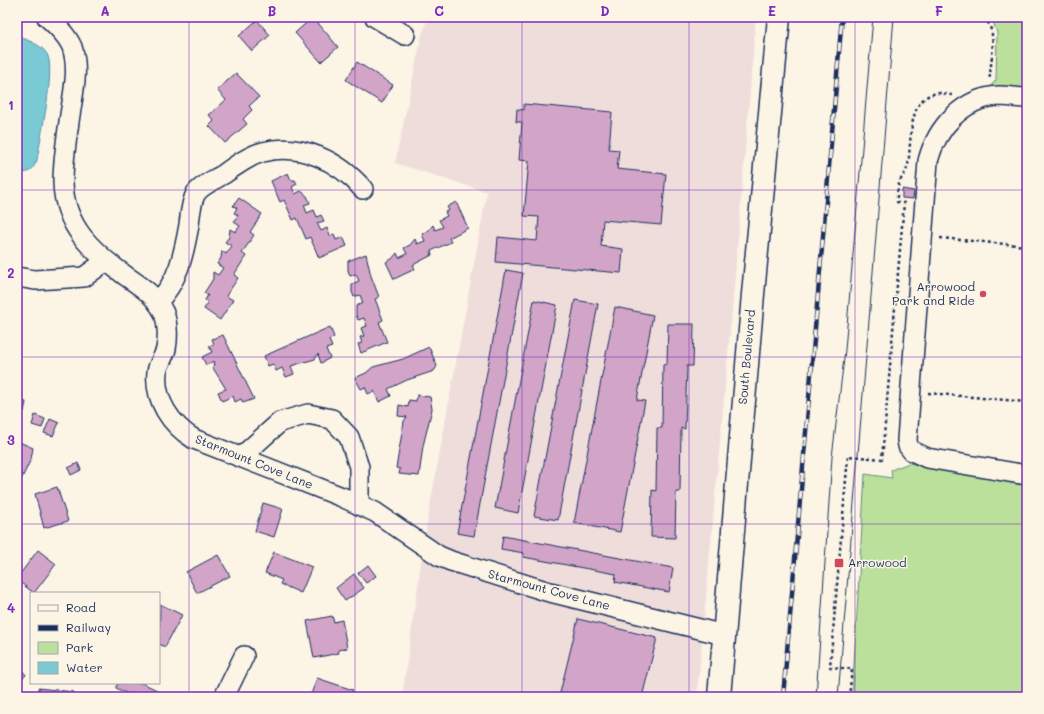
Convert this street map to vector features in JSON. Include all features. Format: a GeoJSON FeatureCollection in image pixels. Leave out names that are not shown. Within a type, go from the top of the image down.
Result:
{"type":"FeatureCollection","features":[{"type":"Feature","properties":{"kind":"main road","name":"South Boulevard"},"geometry":{"type":"LineString","coordinates":[[719,697],[753,294],[779,17]]}},
{"type":"Feature","properties":{"kind":"street","name":"Starmount Cove Lane"},"geometry":{"type":"LineString","coordinates":[[47,17],[64,34],[72,47],[74,63],[74,95],[64,165],[63,184],[66,202],[72,221],[82,238],[106,261],[151,293],[164,314],[167,326],[166,349],[157,371],[157,386],[161,401],[174,424],[194,439],[374,512],[439,556],[451,561],[546,590],[724,635]]}},
{"type":"Feature","properties":{"kind":"street"},"geometry":{"type":"LineString","coordinates":[[375,17],[404,35]]}},
{"type":"Feature","properties":{"kind":"street"},"geometry":{"type":"LineString","coordinates":[[1027,98],[999,96],[974,102],[963,108],[942,128],[931,151],[928,161],[907,440],[908,446],[912,451],[928,458],[1027,475]]}},
{"type":"Feature","properties":{"kind":"street"},"geometry":{"type":"LineString","coordinates":[[157,302],[172,286],[179,268],[187,238],[191,210],[197,192],[234,166],[262,152],[282,149],[307,152],[324,158],[356,181],[363,189]]}},
{"type":"Feature","properties":{"kind":"street"},"geometry":{"type":"LineString","coordinates":[[17,277],[35,280],[84,277],[106,261]]}},
{"type":"Feature","properties":{"kind":"street"},"geometry":{"type":"LineString","coordinates":[[241,458],[280,422],[308,414],[332,419],[348,437],[359,467],[359,505]]}},
{"type":"Feature","properties":{"kind":"street"},"geometry":{"type":"LineString","coordinates":[[224,697],[244,656]]}},
{"type":"Feature","properties":{"kind":"path"},"geometry":{"type":"LineString","coordinates":[[940,238],[1027,246]]}},
{"type":"Feature","properties":{"kind":"path"},"geometry":{"type":"LineString","coordinates":[[928,393],[1027,402]]}},
{"type":"Feature","properties":{"kind":"path"},"geometry":{"type":"LineString","coordinates":[[845,490],[830,667],[852,669],[849,697]]}},
{"type":"Feature","properties":{"kind":"shaded area"},"geometry":{"type":"Polygon","coordinates":[[[428,17],[756,17],[734,288],[697,697],[402,697],[426,528],[487,192],[395,163],[422,35],[428,17]]]}},
{"type":"Feature","properties":{"kind":"green space"},"geometry":{"type":"Polygon","coordinates":[[[988,17],[1027,17],[1027,90],[988,89],[996,80],[997,33],[994,24],[988,17]]]}},
{"type":"Feature","properties":{"kind":"green space"},"geometry":{"type":"Polygon","coordinates":[[[909,463],[1027,486],[1027,697],[852,697],[865,474],[892,478],[891,470],[909,463]]]}},
{"type":"Feature","properties":{"kind":"water"},"geometry":{"type":"Polygon","coordinates":[[[17,34],[44,50],[47,54],[49,62],[50,74],[49,89],[37,160],[30,171],[25,173],[17,173],[17,34]]]}},
{"type":"Feature","properties":{"kind":"building"},"geometry":{"type":"Polygon","coordinates":[[[313,17],[338,47],[321,62],[295,33],[313,17]]]}},
{"type":"Feature","properties":{"kind":"building"},"geometry":{"type":"Polygon","coordinates":[[[257,20],[270,35],[252,51],[239,36],[257,20]]]}},
{"type":"Feature","properties":{"kind":"building"},"geometry":{"type":"Polygon","coordinates":[[[357,62],[393,85],[382,103],[346,80],[357,62]]]}},
{"type":"Feature","properties":{"kind":"building"},"geometry":{"type":"Polygon","coordinates":[[[236,73],[259,97],[249,106],[252,110],[243,119],[247,124],[225,143],[209,126],[214,121],[209,115],[226,100],[217,90],[236,73]]]}},
{"type":"Feature","properties":{"kind":"building"},"geometry":{"type":"Polygon","coordinates":[[[524,104],[612,112],[609,149],[619,150],[617,169],[666,174],[661,225],[603,220],[601,246],[623,249],[621,273],[496,262],[498,237],[537,241],[539,217],[524,216],[529,161],[519,160],[522,122],[516,122],[517,109],[524,110],[524,104]]]}},
{"type":"Feature","properties":{"kind":"building"},"geometry":{"type":"Polygon","coordinates":[[[288,173],[291,180],[295,180],[297,184],[292,187],[295,194],[301,191],[307,196],[310,203],[304,205],[307,213],[314,210],[317,217],[321,215],[324,221],[317,223],[321,231],[327,228],[330,236],[334,234],[336,240],[343,237],[347,246],[319,258],[310,237],[306,239],[297,218],[293,220],[284,200],[280,202],[271,181],[288,173]]]}},
{"type":"Feature","properties":{"kind":"building"},"geometry":{"type":"Polygon","coordinates":[[[902,189],[914,191],[913,199],[902,198],[902,189]]]}},
{"type":"Feature","properties":{"kind":"building"},"geometry":{"type":"Polygon","coordinates":[[[239,198],[262,214],[250,232],[254,235],[242,253],[246,256],[234,275],[238,278],[226,296],[233,300],[220,320],[204,309],[208,303],[205,300],[208,295],[204,293],[213,279],[213,272],[218,275],[223,268],[217,264],[221,258],[222,251],[226,254],[232,246],[225,242],[229,237],[230,229],[235,232],[240,226],[234,222],[238,215],[234,213],[237,208],[233,206],[239,198]]]}},
{"type":"Feature","properties":{"kind":"building"},"geometry":{"type":"Polygon","coordinates":[[[456,202],[468,228],[449,238],[451,242],[431,251],[432,255],[413,265],[415,269],[394,279],[386,262],[392,259],[397,253],[399,258],[407,254],[404,248],[410,245],[415,239],[417,244],[425,241],[422,234],[428,231],[433,225],[435,230],[443,227],[439,220],[447,216],[445,212],[449,210],[447,207],[456,202]]]}},
{"type":"Feature","properties":{"kind":"building"},"geometry":{"type":"Polygon","coordinates":[[[366,254],[371,276],[379,297],[375,299],[383,320],[379,322],[387,342],[361,353],[358,344],[362,343],[360,337],[364,336],[361,328],[367,326],[364,318],[358,320],[356,315],[356,306],[363,303],[360,295],[354,297],[352,292],[352,284],[359,281],[356,274],[350,276],[348,261],[366,254]]]}},
{"type":"Feature","properties":{"kind":"building"},"geometry":{"type":"Polygon","coordinates":[[[506,270],[523,273],[474,536],[457,533],[506,270]]]}},
{"type":"Feature","properties":{"kind":"building"},"geometry":{"type":"Polygon","coordinates":[[[534,300],[557,305],[518,513],[495,508],[534,300]]]}},
{"type":"Feature","properties":{"kind":"building"},"geometry":{"type":"Polygon","coordinates":[[[575,300],[598,304],[558,520],[534,516],[575,300]]]}},
{"type":"Feature","properties":{"kind":"building"},"geometry":{"type":"Polygon","coordinates":[[[615,307],[653,315],[637,400],[645,401],[620,532],[574,523],[615,307]]]}},
{"type":"Feature","properties":{"kind":"building"},"geometry":{"type":"Polygon","coordinates":[[[668,324],[694,324],[693,366],[687,366],[685,429],[681,428],[680,492],[676,492],[675,538],[651,537],[652,490],[656,491],[657,428],[662,428],[663,365],[667,364],[668,324]]]}},
{"type":"Feature","properties":{"kind":"building"},"geometry":{"type":"Polygon","coordinates":[[[330,327],[334,337],[329,340],[332,347],[326,349],[330,358],[321,363],[318,354],[315,359],[291,366],[294,374],[286,377],[282,368],[276,371],[273,364],[268,366],[264,356],[330,327]]]}},
{"type":"Feature","properties":{"kind":"building"},"geometry":{"type":"Polygon","coordinates":[[[223,335],[254,399],[243,403],[241,399],[235,402],[233,396],[222,401],[218,392],[226,389],[213,368],[214,361],[206,365],[202,357],[212,352],[209,346],[214,344],[212,339],[223,335]]]}},
{"type":"Feature","properties":{"kind":"building"},"geometry":{"type":"Polygon","coordinates":[[[429,347],[437,366],[434,371],[407,380],[388,389],[391,396],[379,402],[374,391],[368,394],[365,387],[361,389],[355,378],[366,373],[373,367],[403,359],[429,347]]]}},
{"type":"Feature","properties":{"kind":"building"},"geometry":{"type":"Polygon","coordinates":[[[417,395],[430,397],[432,409],[423,446],[419,476],[399,474],[400,469],[396,468],[404,421],[407,417],[398,416],[399,405],[408,407],[409,400],[416,401],[417,395]]]}},
{"type":"Feature","properties":{"kind":"building"},"geometry":{"type":"Polygon","coordinates":[[[20,401],[26,402],[24,412],[18,410],[20,401]]]}},
{"type":"Feature","properties":{"kind":"building"},"geometry":{"type":"Polygon","coordinates":[[[35,415],[45,419],[42,428],[32,425],[35,415]]]}},
{"type":"Feature","properties":{"kind":"building"},"geometry":{"type":"Polygon","coordinates":[[[50,419],[59,423],[53,436],[44,433],[50,419]]]}},
{"type":"Feature","properties":{"kind":"building"},"geometry":{"type":"Polygon","coordinates":[[[17,441],[33,448],[31,459],[20,482],[17,481],[17,441]]]}},
{"type":"Feature","properties":{"kind":"building"},"geometry":{"type":"Polygon","coordinates":[[[78,463],[81,470],[71,475],[68,468],[78,463]]]}},
{"type":"Feature","properties":{"kind":"building"},"geometry":{"type":"Polygon","coordinates":[[[57,487],[68,521],[44,528],[35,494],[57,487]]]}},
{"type":"Feature","properties":{"kind":"building"},"geometry":{"type":"Polygon","coordinates":[[[263,503],[283,509],[274,537],[255,531],[263,503]]]}},
{"type":"Feature","properties":{"kind":"building"},"geometry":{"type":"Polygon","coordinates":[[[503,536],[673,568],[669,592],[615,582],[616,574],[523,557],[524,553],[501,549],[503,536]]]}},
{"type":"Feature","properties":{"kind":"building"},"geometry":{"type":"Polygon","coordinates":[[[38,550],[56,564],[35,592],[17,580],[38,550]]]}},
{"type":"Feature","properties":{"kind":"building"},"geometry":{"type":"Polygon","coordinates":[[[274,552],[312,567],[301,593],[280,584],[282,580],[265,573],[274,552]]]}},
{"type":"Feature","properties":{"kind":"building"},"geometry":{"type":"Polygon","coordinates":[[[218,555],[230,576],[197,593],[186,572],[218,555]]]}},
{"type":"Feature","properties":{"kind":"building"},"geometry":{"type":"Polygon","coordinates":[[[368,565],[376,576],[366,583],[358,573],[368,565]]]}},
{"type":"Feature","properties":{"kind":"building"},"geometry":{"type":"Polygon","coordinates":[[[354,574],[364,588],[345,601],[336,588],[354,574]]]}},
{"type":"Feature","properties":{"kind":"building"},"geometry":{"type":"Polygon","coordinates":[[[160,604],[182,615],[165,647],[160,644],[160,604]]]}},
{"type":"Feature","properties":{"kind":"building"},"geometry":{"type":"Polygon","coordinates":[[[332,616],[334,622],[342,620],[347,648],[338,650],[339,653],[314,658],[307,621],[332,616]]]}},
{"type":"Feature","properties":{"kind":"building"},"geometry":{"type":"Polygon","coordinates":[[[578,619],[657,638],[642,697],[576,697],[560,693],[578,619]]]}},
{"type":"Feature","properties":{"kind":"building"},"geometry":{"type":"Polygon","coordinates":[[[17,664],[26,675],[17,683],[17,664]]]}},
{"type":"Feature","properties":{"kind":"building"},"geometry":{"type":"Polygon","coordinates":[[[317,678],[353,690],[351,697],[310,697],[317,678]]]}},
{"type":"Feature","properties":{"kind":"building"},"geometry":{"type":"Polygon","coordinates":[[[118,684],[144,684],[157,690],[153,697],[127,697],[128,694],[116,688],[118,684]]]}},
{"type":"Feature","properties":{"kind":"building"},"geometry":{"type":"Polygon","coordinates":[[[38,688],[74,692],[74,697],[37,697],[38,688]]]}},
{"type":"Feature","properties":{"kind":"tram line"},"geometry":{"type":"LineString","coordinates":[[816,697],[832,457],[845,350],[873,17]]}},
{"type":"Feature","properties":{"kind":"tram line"},"geometry":{"type":"LineString","coordinates":[[838,697],[894,17]]}},
{"type":"Feature","properties":{"kind":"railway"},"geometry":{"type":"LineString","coordinates":[[783,697],[842,17]]}},
{"type":"Feature","properties":{"kind":"place","name":"Arrowood Park and Ride"},"geometry":{"type":"Point","coordinates":[983,294]}},
{"type":"Feature","properties":{"kind":"place","name":"Arrowood"},"geometry":{"type":"Point","coordinates":[839,563]}}]}
